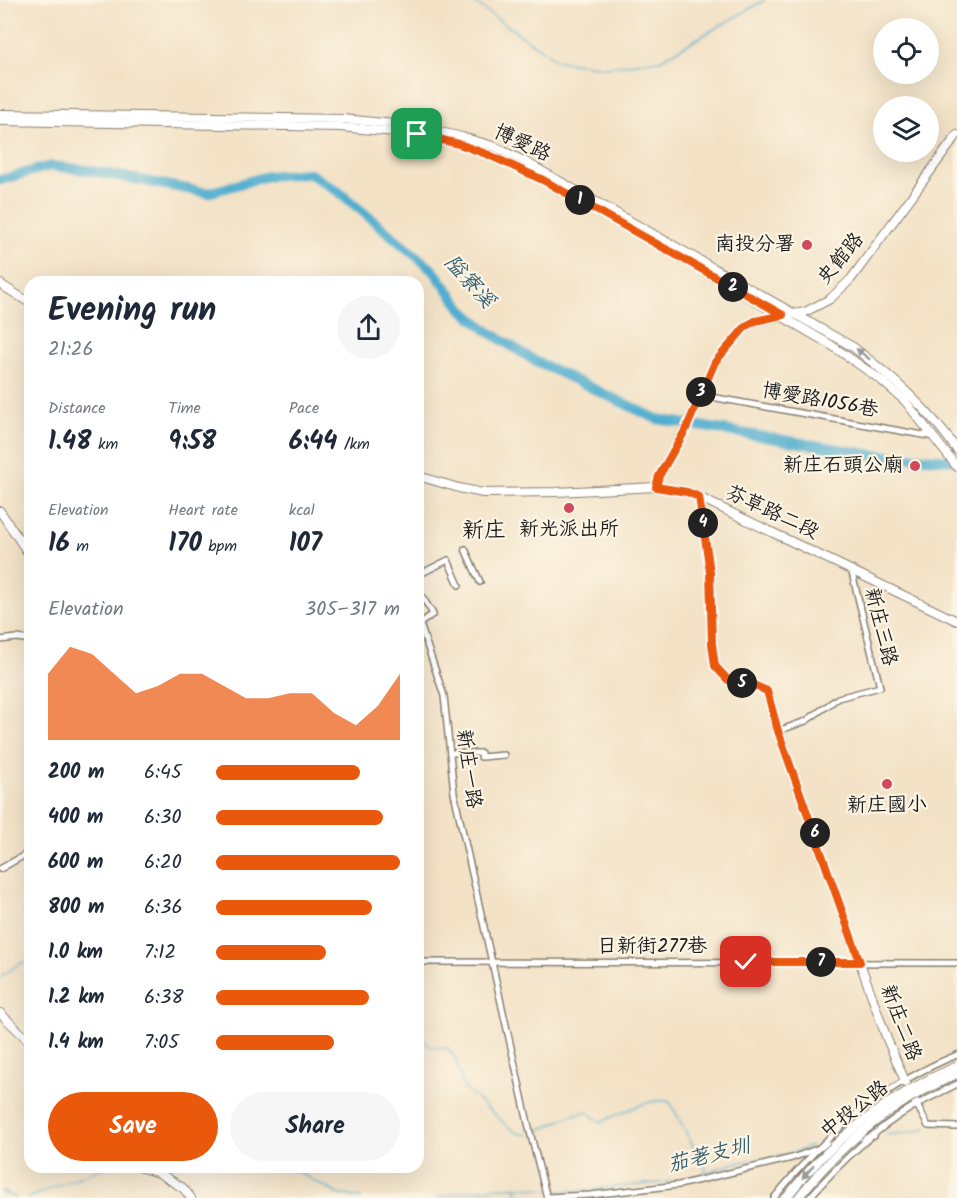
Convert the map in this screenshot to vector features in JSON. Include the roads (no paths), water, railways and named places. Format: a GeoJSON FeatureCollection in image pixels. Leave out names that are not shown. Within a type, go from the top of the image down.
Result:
{"type":"FeatureCollection","features":[{"type":"Feature","properties":{"kind":"main road","name":"博愛路"},"geometry":{"type":"LineString","coordinates":[[0,114],[343,119],[415,126],[491,151],[557,178],[853,347],[885,372],[921,406],[953,440],[957,450]]}},
{"type":"Feature","properties":{"kind":"main road","name":"博愛路"},"geometry":{"type":"LineString","coordinates":[[0,122],[340,127],[417,134],[461,141]]}},
{"type":"Feature","properties":{"kind":"main road","name":"博愛路"},"geometry":{"type":"LineString","coordinates":[[491,151],[783,315],[831,345],[881,380],[905,401],[957,467]]}},
{"type":"Feature","properties":{"kind":"main road","name":"中投公路"},"geometry":{"type":"LineString","coordinates":[[786,1198],[828,1150],[866,1118],[901,1094],[957,1065]]}},
{"type":"Feature","properties":{"kind":"main road","name":"中投公路"},"geometry":{"type":"LineString","coordinates":[[798,1198],[836,1155],[871,1124],[905,1101],[957,1074]]}},
{"type":"Feature","properties":{"kind":"street","name":"史館路"},"geometry":{"type":"LineString","coordinates":[[656,487],[659,476],[686,429],[715,362],[746,326],[755,321],[795,315],[830,299],[851,279],[957,135]]}},
{"type":"Feature","properties":{"kind":"street"},"geometry":{"type":"LineString","coordinates":[[0,285],[24,299]]}},
{"type":"Feature","properties":{"kind":"street","name":"博愛路1056巷"},"geometry":{"type":"LineString","coordinates":[[699,397],[935,438]]}},
{"type":"Feature","properties":{"kind":"street"},"geometry":{"type":"LineString","coordinates":[[935,438],[953,440]]}},
{"type":"Feature","properties":{"kind":"street","name":"芬草路二段"},"geometry":{"type":"LineString","coordinates":[[424,478],[483,493],[656,487],[687,492],[957,621]]}},
{"type":"Feature","properties":{"kind":"street","name":"新庄二路"},"geometry":{"type":"LineString","coordinates":[[699,497],[710,572],[712,644],[715,666],[728,680],[751,684],[767,691],[778,731],[887,1039],[917,1105]]}},
{"type":"Feature","properties":{"kind":"street"},"geometry":{"type":"LineString","coordinates":[[0,510],[24,547]]}},
{"type":"Feature","properties":{"kind":"street"},"geometry":{"type":"LineString","coordinates":[[465,549],[480,582]]}},
{"type":"Feature","properties":{"kind":"street"},"geometry":{"type":"LineString","coordinates":[[424,571],[448,560],[459,585]]}},
{"type":"Feature","properties":{"kind":"street","name":"新庄三路"},"geometry":{"type":"LineString","coordinates":[[778,731],[806,721],[838,698],[880,687],[851,569]]}},
{"type":"Feature","properties":{"kind":"street","name":"新庄一路"},"geometry":{"type":"LineString","coordinates":[[424,600],[433,614],[424,621]]}},
{"type":"Feature","properties":{"kind":"street"},"geometry":{"type":"LineString","coordinates":[[0,640],[24,639]]}},
{"type":"Feature","properties":{"kind":"street","name":"新庄一路"},"geometry":{"type":"LineString","coordinates":[[424,639],[444,696],[454,793],[546,1194]]}},
{"type":"Feature","properties":{"kind":"street"},"geometry":{"type":"LineString","coordinates":[[450,753],[481,753],[481,757],[504,755]]}},
{"type":"Feature","properties":{"kind":"street"},"geometry":{"type":"LineString","coordinates":[[0,869],[24,855]]}},
{"type":"Feature","properties":{"kind":"street","name":"日新街277巷"},"geometry":{"type":"LineString","coordinates":[[424,962],[957,963]]}},
{"type":"Feature","properties":{"kind":"street"},"geometry":{"type":"LineString","coordinates":[[0,1013],[24,1036]]}},
{"type":"Feature","properties":{"kind":"street"},"geometry":{"type":"LineString","coordinates":[[774,1198],[818,1148],[860,1111],[905,1082],[957,1055]]}},
{"type":"Feature","properties":{"kind":"street"},"geometry":{"type":"LineString","coordinates":[[809,1198],[840,1164],[882,1129],[917,1105],[957,1084]]}},
{"type":"Feature","properties":{"kind":"street"},"geometry":{"type":"LineString","coordinates":[[917,1105],[928,1126],[957,1126]]}},
{"type":"Feature","properties":{"kind":"street"},"geometry":{"type":"LineString","coordinates":[[546,1194],[590,1195],[679,1185],[792,1158],[831,1142],[874,1136]]}},
{"type":"Feature","properties":{"kind":"street"},"geometry":{"type":"LineString","coordinates":[[163,1173],[183,1188],[191,1198]]}},
{"type":"Feature","properties":{"kind":"waterway"},"geometry":{"type":"LineString","coordinates":[[473,2],[558,61],[605,67],[660,60],[765,0]]}},
{"type":"Feature","properties":{"kind":"waterway","name":"隘寮溪"},"geometry":{"type":"LineString","coordinates":[[0,180],[50,166],[87,170],[208,193],[267,176],[309,173],[339,192],[433,270],[463,310],[489,332],[535,361],[657,419],[874,455],[957,460]]}},
{"type":"Feature","properties":{"kind":"waterway"},"geometry":{"type":"LineString","coordinates":[[0,977],[24,962]]}},
{"type":"Feature","properties":{"kind":"waterway"},"geometry":{"type":"LineString","coordinates":[[424,1041],[431,1047],[448,1048],[455,1058],[464,1088],[510,1128],[517,1133],[528,1135]]}},
{"type":"Feature","properties":{"kind":"waterway"},"geometry":{"type":"LineString","coordinates":[[533,1133],[575,1114],[587,1112],[600,1122],[644,1104],[670,1102],[707,1172]]}},
{"type":"Feature","properties":{"kind":"waterway"},"geometry":{"type":"LineString","coordinates":[[934,1124],[957,1119]]}},
{"type":"Feature","properties":{"kind":"waterway"},"geometry":{"type":"LineString","coordinates":[[887,1135],[918,1131],[927,1127]]}},
{"type":"Feature","properties":{"kind":"waterway","name":"茄荖支圳"},"geometry":{"type":"LineString","coordinates":[[546,1190],[563,1192],[680,1181],[732,1164],[792,1154],[810,1146]]}},
{"type":"Feature","properties":{"kind":"waterway","name":"茄荖支圳"},"geometry":{"type":"LineString","coordinates":[[27,1198],[89,1173]]}},
{"type":"Feature","properties":{"kind":"waterway","name":"茄荖支圳"},"geometry":{"type":"LineString","coordinates":[[300,1173],[338,1194],[361,1198]]}},
{"type":"Feature","properties":{"kind":"waterway"},"geometry":{"type":"LineString","coordinates":[[515,1186],[519,1198]]}},
{"type":"Feature","properties":{"kind":"waterway","name":"茄荖支圳"},"geometry":{"type":"LineString","coordinates":[[436,1198],[489,1188],[542,1189]]}},
{"type":"Feature","properties":{"kind":"waterway","name":"茄荖支圳"},"geometry":{"type":"LineString","coordinates":[[0,1191],[16,1198]]}},
{"type":"Feature","properties":{"kind":"place","name":"南投分署"},"geometry":{"type":"Point","coordinates":[807,245]}},
{"type":"Feature","properties":{"kind":"place","name":"新庄石頭公廟"},"geometry":{"type":"Point","coordinates":[915,466]}},
{"type":"Feature","properties":{"kind":"place","name":"新光派出所"},"geometry":{"type":"Point","coordinates":[569,508]}},
{"type":"Feature","properties":{"kind":"place","name":"新庄國小"},"geometry":{"type":"Point","coordinates":[887,784]}},
{"type":"Feature","properties":{"kind":"district","name":"新庄"},"geometry":{"type":"Point","coordinates":[484,531]}}]}
